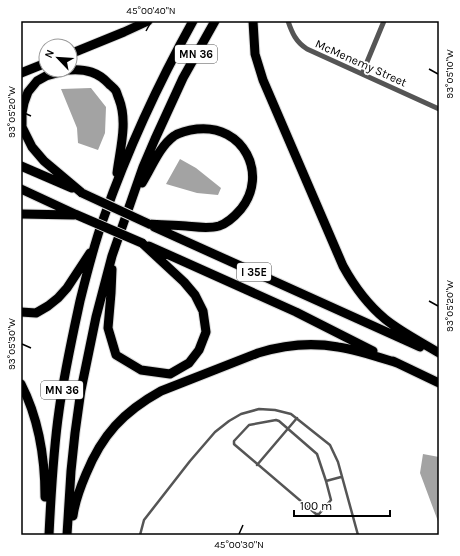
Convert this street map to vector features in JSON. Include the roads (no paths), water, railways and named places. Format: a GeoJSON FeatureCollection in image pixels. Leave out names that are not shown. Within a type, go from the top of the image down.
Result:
{"type":"FeatureCollection","features":[{"type":"Feature","properties":{"kind":"highway"},"geometry":{"type":"LineString","coordinates":[[78,51],[148,21]]}},
{"type":"Feature","properties":{"kind":"highway","name":"MN 36"},"geometry":{"type":"LineString","coordinates":[[47,535],[59,411],[69,351],[94,247],[115,188],[148,109],[193,21]]}},
{"type":"Feature","properties":{"kind":"highway","name":"MN 36"},"geometry":{"type":"LineString","coordinates":[[69,535],[71,471],[79,405],[96,317],[112,256],[143,167],[168,108],[214,21]]}},
{"type":"Feature","properties":{"kind":"highway"},"geometry":{"type":"LineString","coordinates":[[253,21],[255,54],[263,80],[343,266],[354,286],[373,308],[385,319],[439,355]]}},
{"type":"Feature","properties":{"kind":"highway"},"geometry":{"type":"LineString","coordinates":[[21,73],[38,66]]}},
{"type":"Feature","properties":{"kind":"highway"},"geometry":{"type":"LineString","coordinates":[[78,70],[92,72],[105,80],[116,91],[122,107],[122,137],[115,188]]}},
{"type":"Feature","properties":{"kind":"highway"},"geometry":{"type":"LineString","coordinates":[[42,78],[37,81],[28,92],[22,113],[22,127],[32,147],[44,160],[82,193]]}},
{"type":"Feature","properties":{"kind":"highway"},"geometry":{"type":"LineString","coordinates":[[131,202],[156,158],[166,144],[174,136],[184,130],[212,128],[223,132],[238,142],[246,152],[251,162],[253,173],[252,185],[248,199],[234,217],[221,225],[206,228],[151,225]]}},
{"type":"Feature","properties":{"kind":"highway","name":"I 35E"},"geometry":{"type":"LineString","coordinates":[[21,166],[439,355]]}},
{"type":"Feature","properties":{"kind":"highway","name":"I 35E"},"geometry":{"type":"LineString","coordinates":[[21,189],[75,215],[296,312],[439,383]]}},
{"type":"Feature","properties":{"kind":"highway"},"geometry":{"type":"LineString","coordinates":[[21,214],[75,215]]}},
{"type":"Feature","properties":{"kind":"highway"},"geometry":{"type":"LineString","coordinates":[[112,256],[108,328],[116,355],[141,370],[170,374],[189,364],[199,350],[206,332],[203,311],[195,295],[188,286],[145,245]]}},
{"type":"Feature","properties":{"kind":"highway"},"geometry":{"type":"LineString","coordinates":[[21,312],[36,313],[58,298],[94,247]]}},
{"type":"Feature","properties":{"kind":"highway"},"geometry":{"type":"LineString","coordinates":[[69,535],[79,489],[98,449],[115,426],[126,415],[147,399],[161,391],[258,353],[274,348],[290,346],[307,344],[338,347],[398,363]]}},
{"type":"Feature","properties":{"kind":"highway"},"geometry":{"type":"LineString","coordinates":[[21,384],[31,408],[44,467],[47,535]]}},
{"type":"Feature","properties":{"kind":"street","name":"McMenemy Street"},"geometry":{"type":"LineString","coordinates":[[288,21],[295,38],[300,45],[306,49],[439,109]]}},
{"type":"Feature","properties":{"kind":"street"},"geometry":{"type":"LineString","coordinates":[[362,74],[384,21]]}},
{"type":"Feature","properties":{"kind":"lane"},"geometry":{"type":"LineString","coordinates":[[140,535],[144,520],[190,461],[215,432],[228,421],[241,414],[259,409],[275,410],[292,414],[330,445],[338,462],[358,535]]}},
{"type":"Feature","properties":{"kind":"lane"},"geometry":{"type":"LineString","coordinates":[[258,465],[297,418]]}},
{"type":"Feature","properties":{"kind":"lane"},"geometry":{"type":"LineString","coordinates":[[276,420],[288,429],[317,454],[331,500],[319,514],[316,514],[234,444],[234,441],[251,424],[276,420]]}},
{"type":"Feature","properties":{"kind":"lane"},"geometry":{"type":"LineString","coordinates":[[326,481],[341,477]]}}]}
